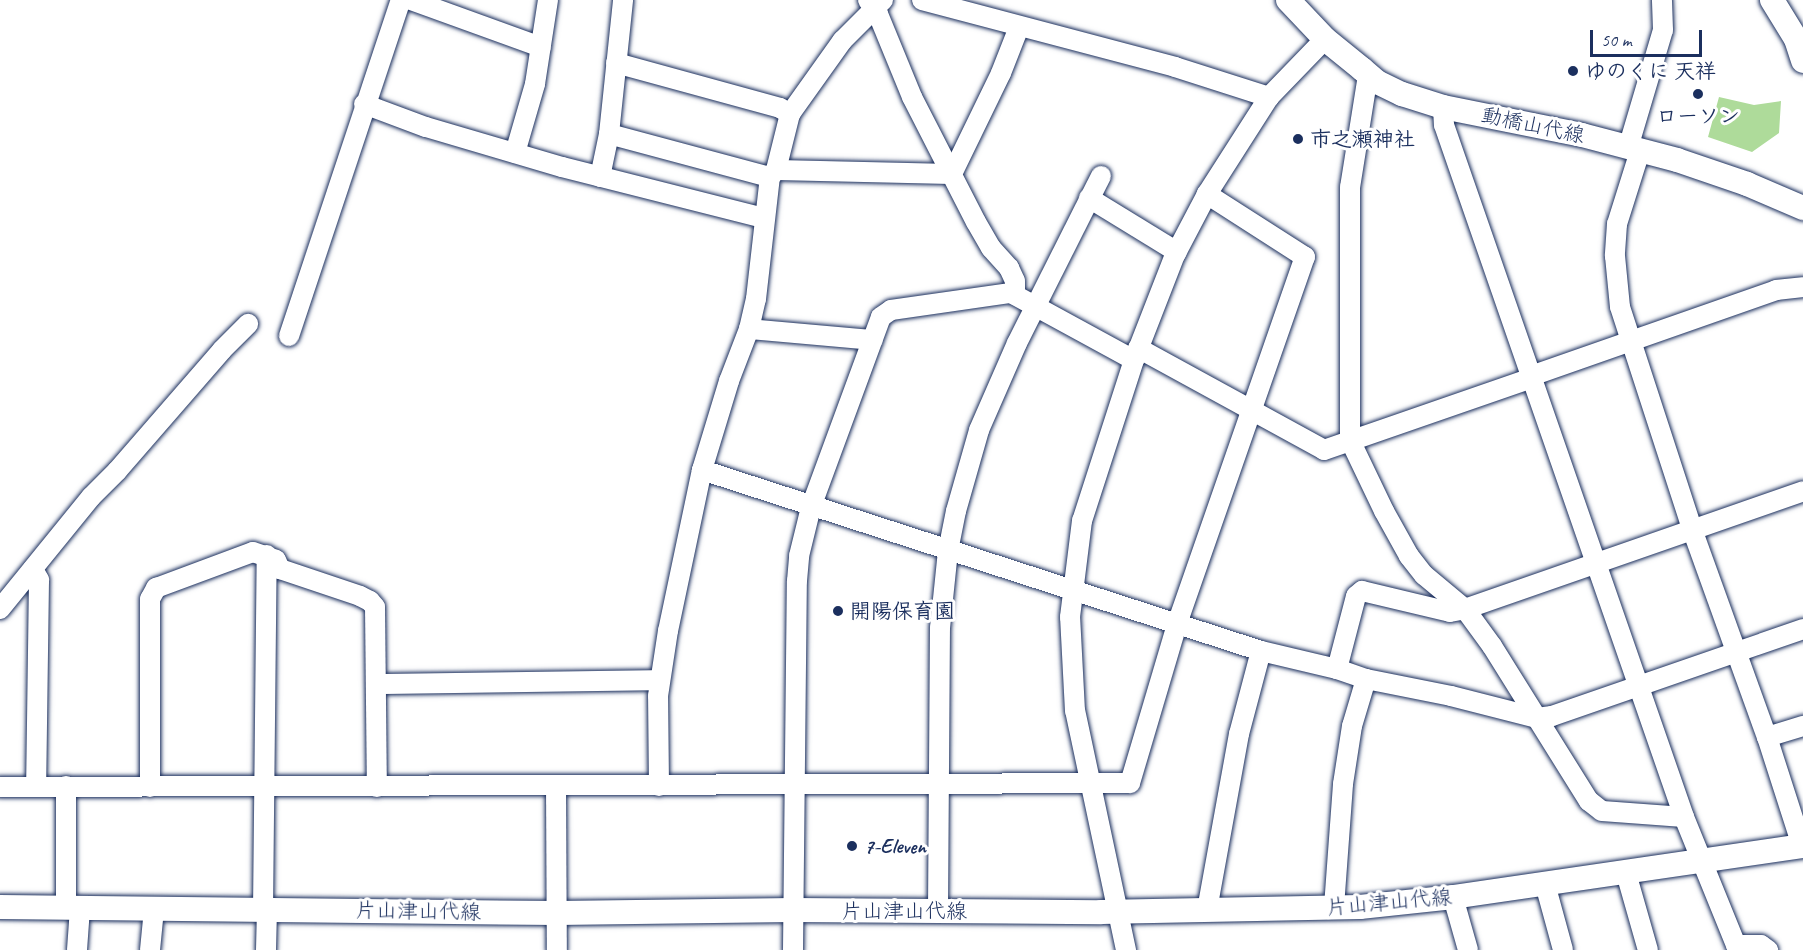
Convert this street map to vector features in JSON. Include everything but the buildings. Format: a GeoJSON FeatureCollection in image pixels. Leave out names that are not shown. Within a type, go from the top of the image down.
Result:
{"type":"FeatureCollection","features":[{"type":"Feature","properties":{"kind":"main road","name":"動橋山代線"},"geometry":{"type":"LineString","coordinates":[[1288,0],[1325,39],[1368,75],[1402,94],[1443,107],[1582,135],[1677,160],[1747,184],[1803,208]]}},
{"type":"Feature","properties":{"kind":"main road"},"geometry":{"type":"LineString","coordinates":[[1772,0],[1801,45]]}},
{"type":"Feature","properties":{"kind":"main road","name":"片山津山代線"},"geometry":{"type":"LineString","coordinates":[[0,908],[557,913],[793,910],[1116,912],[1334,907],[1453,897],[1803,846]]}},
{"type":"Feature","properties":{"kind":"street"},"geometry":{"type":"LineString","coordinates":[[289,336],[364,104],[401,0]]}},
{"type":"Feature","properties":{"kind":"street"},"geometry":{"type":"LineString","coordinates":[[411,0],[541,47]]}},
{"type":"Feature","properties":{"kind":"street"},"geometry":{"type":"LineString","coordinates":[[515,153],[535,84],[548,0]]}},
{"type":"Feature","properties":{"kind":"street"},"geometry":{"type":"LineString","coordinates":[[600,177],[609,134],[623,0]]}},
{"type":"Feature","properties":{"kind":"street"},"geometry":{"type":"LineString","coordinates":[[922,0],[1175,67],[1269,97]]}},
{"type":"Feature","properties":{"kind":"street"},"geometry":{"type":"LineString","coordinates":[[1662,0],[1663,30],[1617,224],[1615,256],[1620,307],[1629,341],[1692,529],[1737,651],[1803,846]]}},
{"type":"Feature","properties":{"kind":"street"},"geometry":{"type":"LineString","coordinates":[[659,786],[659,680],[702,470],[729,381],[749,329],[756,299],[764,219],[773,173],[790,114],[842,41],[875,2],[912,97],[991,248],[1009,268],[1016,281],[1015,295]]}},
{"type":"Feature","properties":{"kind":"street"},"geometry":{"type":"LineString","coordinates":[[952,174],[1001,73],[1019,27]]}},
{"type":"Feature","properties":{"kind":"street"},"geometry":{"type":"LineString","coordinates":[[1126,950],[1088,783],[1075,711],[1071,659],[1072,591],[1082,521],[1136,354],[1177,252],[1207,194],[1269,97],[1325,39]]}},
{"type":"Feature","properties":{"kind":"street"},"geometry":{"type":"LineString","coordinates":[[616,63],[780,108],[790,114]]}},
{"type":"Feature","properties":{"kind":"street"},"geometry":{"type":"LineString","coordinates":[[1368,75],[1350,187],[1350,440],[1384,511],[1409,556],[1424,575],[1465,609],[1513,676],[1589,801],[1602,811],[1684,816]]}},
{"type":"Feature","properties":{"kind":"street"},"geometry":{"type":"LineString","coordinates":[[364,104],[426,127],[515,153],[764,219]]}},
{"type":"Feature","properties":{"kind":"street"},"geometry":{"type":"LineString","coordinates":[[1443,107],[1444,124],[1684,816],[1737,948],[1761,945],[1768,950]]}},
{"type":"Feature","properties":{"kind":"street"},"geometry":{"type":"LineString","coordinates":[[609,134],[773,173],[952,174]]}},
{"type":"Feature","properties":{"kind":"street"},"geometry":{"type":"LineString","coordinates":[[938,911],[940,628],[948,551],[979,430],[1036,305],[1101,176]]}},
{"type":"Feature","properties":{"kind":"street"},"geometry":{"type":"LineString","coordinates":[[0,787],[264,788],[795,783],[1130,783],[1177,624],[1305,257],[1207,194]]}},
{"type":"Feature","properties":{"kind":"street"},"geometry":{"type":"LineString","coordinates":[[1089,198],[1177,252]]}},
{"type":"Feature","properties":{"kind":"street"},"geometry":{"type":"LineString","coordinates":[[793,950],[797,581],[803,534],[881,317],[891,310],[1011,292],[1251,409],[1324,450],[1776,290],[1803,287]]}},
{"type":"Feature","properties":{"kind":"street"},"geometry":{"type":"LineString","coordinates":[[0,609],[91,497],[248,324]]}},
{"type":"Feature","properties":{"kind":"street"},"geometry":{"type":"LineString","coordinates":[[749,329],[873,340]]}},
{"type":"Feature","properties":{"kind":"street"},"geometry":{"type":"LineString","coordinates":[[702,470],[1261,651],[1337,669],[1366,679],[1451,696],[1537,718],[1552,716],[1803,629]]}},
{"type":"Feature","properties":{"kind":"street"},"geometry":{"type":"LineString","coordinates":[[1337,669],[1356,596],[1362,591],[1450,612],[1465,609],[1803,492]]}},
{"type":"Feature","properties":{"kind":"street"},"geometry":{"type":"LineString","coordinates":[[150,787],[150,598],[156,588],[253,552],[276,560],[280,569],[370,601],[375,607],[377,787]]}},
{"type":"Feature","properties":{"kind":"street"},"geometry":{"type":"LineString","coordinates":[[267,555],[264,788],[267,950]]}},
{"type":"Feature","properties":{"kind":"street"},"geometry":{"type":"LineString","coordinates":[[33,569],[39,579],[36,786]]}},
{"type":"Feature","properties":{"kind":"street"},"geometry":{"type":"LineString","coordinates":[[1207,910],[1239,734],[1261,651]]}},
{"type":"Feature","properties":{"kind":"street"},"geometry":{"type":"LineString","coordinates":[[1334,907],[1343,784],[1352,726],[1366,679]]}},
{"type":"Feature","properties":{"kind":"street"},"geometry":{"type":"LineString","coordinates":[[376,684],[659,680]]}},
{"type":"Feature","properties":{"kind":"street"},"geometry":{"type":"LineString","coordinates":[[1767,737],[1803,726]]}},
{"type":"Feature","properties":{"kind":"street"},"geometry":{"type":"LineString","coordinates":[[66,786],[77,950]]}},
{"type":"Feature","properties":{"kind":"street"},"geometry":{"type":"LineString","coordinates":[[556,786],[557,950]]}},
{"type":"Feature","properties":{"kind":"street"},"geometry":{"type":"LineString","coordinates":[[1626,873],[1648,950]]}},
{"type":"Feature","properties":{"kind":"street"},"geometry":{"type":"LineString","coordinates":[[1545,884],[1563,950]]}},
{"type":"Feature","properties":{"kind":"street"},"geometry":{"type":"LineString","coordinates":[[1453,897],[1468,950]]}},
{"type":"Feature","properties":{"kind":"street"},"geometry":{"type":"LineString","coordinates":[[150,950],[154,909]]}},
{"type":"Feature","properties":{"kind":"green space"},"geometry":{"type":"Polygon","coordinates":[[[1719,97],[1754,105],[1781,101],[1779,133],[1752,152],[1708,137],[1719,97]]]}},
{"type":"Feature","properties":{"kind":"place","name":"ゆのくに 天祥"},"geometry":{"type":"Point","coordinates":[1573,71]}},
{"type":"Feature","properties":{"kind":"place","name":"ローソン"},"geometry":{"type":"Point","coordinates":[1698,94]}},
{"type":"Feature","properties":{"kind":"place","name":"市之瀬神社"},"geometry":{"type":"Point","coordinates":[1298,139]}},
{"type":"Feature","properties":{"kind":"place","name":"開陽保育園"},"geometry":{"type":"Point","coordinates":[838,611]}},
{"type":"Feature","properties":{"kind":"place","name":"7-Eleven"},"geometry":{"type":"Point","coordinates":[852,846]}}]}
